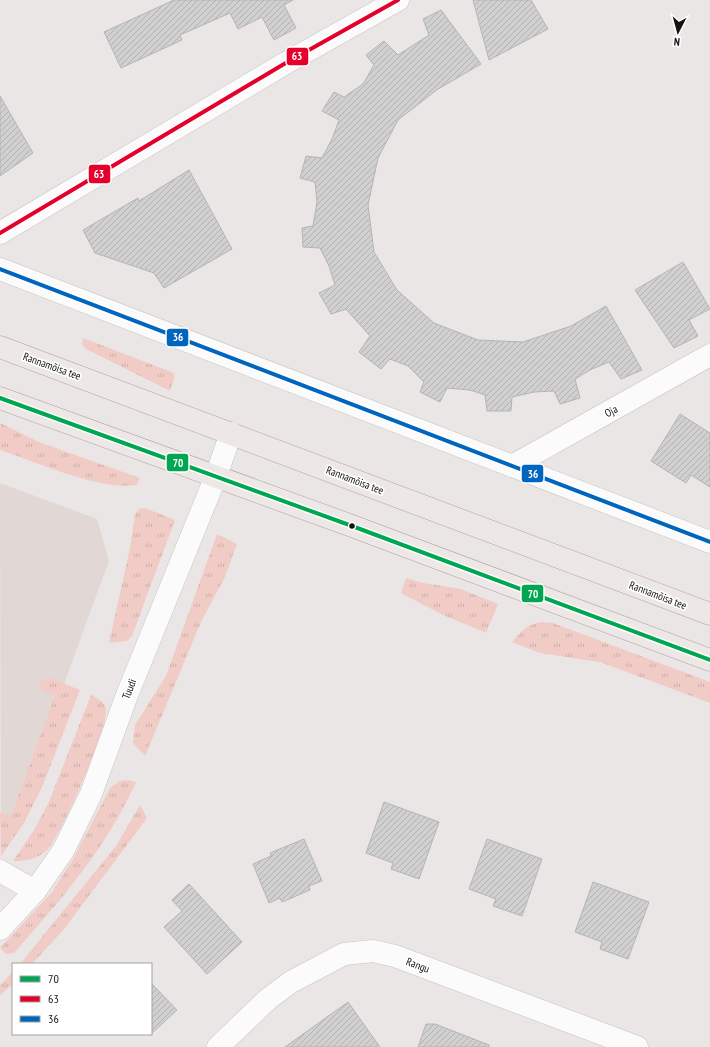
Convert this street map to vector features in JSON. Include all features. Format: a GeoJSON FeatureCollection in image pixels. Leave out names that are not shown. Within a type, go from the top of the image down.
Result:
{"type":"FeatureCollection","features":[{"type":"Feature","properties":{"kind":"main road","name":"Rannamõisa tee"},"geometry":{"type":"LineString","coordinates":[[0,347],[710,614]]}},
{"type":"Feature","properties":{"kind":"main road"},"geometry":{"type":"LineString","coordinates":[[0,398],[216,476],[710,660]]}},
{"type":"Feature","properties":{"kind":"street"},"geometry":{"type":"LineString","coordinates":[[0,233],[284,64],[398,0]]}},
{"type":"Feature","properties":{"kind":"street"},"geometry":{"type":"LineString","coordinates":[[0,269],[710,542]]}},
{"type":"Feature","properties":{"kind":"street","name":"Oja"},"geometry":{"type":"LineString","coordinates":[[512,466],[710,355]]}},
{"type":"Feature","properties":{"kind":"street","name":"Tuudi"},"geometry":{"type":"LineString","coordinates":[[0,929],[35,891],[63,851],[91,794],[127,695],[216,476],[231,433]]}},
{"type":"Feature","properties":{"kind":"street"},"geometry":{"type":"LineString","coordinates":[[0,871],[35,891]]}},
{"type":"Feature","properties":{"kind":"street","name":"Rangu"},"geometry":{"type":"LineString","coordinates":[[218,1047],[268,999],[291,982],[344,954],[373,951],[395,956],[637,1047]]}},
{"type":"Feature","properties":{"kind":"shaded area"},"geometry":{"type":"Polygon","coordinates":[[[0,483],[97,519],[109,561],[1,856],[0,483]]]}},
{"type":"Feature","properties":{"kind":"green space"},"geometry":{"type":"Polygon","coordinates":[[[83,338],[174,373],[174,379],[170,391],[86,349],[82,344],[83,338]]]}},
{"type":"Feature","properties":{"kind":"green space"},"geometry":{"type":"Polygon","coordinates":[[[0,423],[39,442],[140,478],[137,485],[122,486],[105,484],[68,474],[0,450],[0,423]]]}},
{"type":"Feature","properties":{"kind":"green space"},"geometry":{"type":"Polygon","coordinates":[[[145,508],[175,520],[132,636],[127,641],[109,643],[130,548],[135,514],[139,509],[145,508]]]}},
{"type":"Feature","properties":{"kind":"green space"},"geometry":{"type":"Polygon","coordinates":[[[217,534],[237,544],[225,577],[201,622],[145,756],[133,743],[135,725],[166,676],[217,534]]]}},
{"type":"Feature","properties":{"kind":"green space"},"geometry":{"type":"Polygon","coordinates":[[[406,578],[423,583],[461,589],[498,604],[486,633],[441,614],[401,593],[406,578]]]}},
{"type":"Feature","properties":{"kind":"green space"},"geometry":{"type":"Polygon","coordinates":[[[541,622],[553,623],[710,682],[710,703],[600,662],[540,653],[512,642],[525,629],[541,622]]]}},
{"type":"Feature","properties":{"kind":"green space"},"geometry":{"type":"Polygon","coordinates":[[[50,678],[80,690],[43,785],[24,823],[1,856],[0,812],[11,816],[55,696],[39,689],[40,682],[50,678]]]}},
{"type":"Feature","properties":{"kind":"green space"},"geometry":{"type":"Polygon","coordinates":[[[91,695],[104,704],[106,709],[105,719],[100,736],[73,804],[54,841],[47,850],[32,859],[13,861],[34,830],[49,802],[91,695]]]}},
{"type":"Feature","properties":{"kind":"green space"},"geometry":{"type":"Polygon","coordinates":[[[128,780],[136,782],[111,829],[97,851],[66,893],[32,933],[14,953],[6,954],[0,948],[52,892],[73,859],[110,788],[119,781],[128,780]]]}},
{"type":"Feature","properties":{"kind":"green space"},"geometry":{"type":"Polygon","coordinates":[[[140,805],[147,818],[65,928],[33,963],[21,963],[116,846],[140,805]]]}},
{"type":"Feature","properties":{"kind":"green space"},"geometry":{"type":"Polygon","coordinates":[[[12,973],[12,985],[0,995],[0,985],[12,973]]]}},
{"type":"Feature","properties":{"kind":"building"},"geometry":{"type":"Polygon","coordinates":[[[174,0],[293,0],[284,5],[296,28],[274,40],[262,17],[238,29],[230,13],[180,35],[182,40],[121,68],[104,32],[174,0]]]}},
{"type":"Feature","properties":{"kind":"building"},"geometry":{"type":"Polygon","coordinates":[[[473,0],[531,0],[548,29],[489,60],[473,0]]]}},
{"type":"Feature","properties":{"kind":"building"},"geometry":{"type":"Polygon","coordinates":[[[441,10],[481,64],[438,89],[398,120],[378,158],[368,205],[374,252],[397,290],[434,323],[478,340],[523,342],[571,326],[606,306],[642,370],[621,379],[609,362],[592,369],[575,379],[580,398],[560,404],[554,391],[534,392],[512,397],[511,411],[487,411],[485,395],[470,390],[447,388],[440,402],[420,392],[424,382],[408,366],[390,359],[381,369],[359,352],[370,336],[346,309],[331,314],[319,293],[335,285],[329,266],[320,248],[303,247],[302,228],[313,226],[317,202],[315,182],[300,178],[306,156],[322,158],[332,139],[339,120],[322,111],[334,92],[344,97],[363,84],[374,65],[366,55],[384,41],[398,55],[429,35],[423,19],[441,10]]]}},
{"type":"Feature","properties":{"kind":"building"},"geometry":{"type":"Polygon","coordinates":[[[0,96],[33,153],[0,176],[0,96]]]}},
{"type":"Feature","properties":{"kind":"building"},"geometry":{"type":"Polygon","coordinates":[[[189,170],[232,249],[164,288],[154,273],[95,253],[83,230],[138,198],[139,201],[189,170]]]}},
{"type":"Feature","properties":{"kind":"building"},"geometry":{"type":"Polygon","coordinates":[[[683,262],[710,309],[689,320],[698,336],[674,348],[635,290],[683,262]]]}},
{"type":"Feature","properties":{"kind":"building"},"geometry":{"type":"Polygon","coordinates":[[[680,414],[710,433],[710,487],[691,475],[686,483],[651,461],[680,414]]]}},
{"type":"Feature","properties":{"kind":"building"},"geometry":{"type":"Polygon","coordinates":[[[384,802],[439,822],[419,879],[391,869],[393,863],[366,853],[384,802]]]}},
{"type":"Feature","properties":{"kind":"building"},"geometry":{"type":"Polygon","coordinates":[[[304,839],[322,881],[309,886],[310,890],[282,902],[280,898],[269,903],[253,864],[271,856],[270,853],[304,839]]]}},
{"type":"Feature","properties":{"kind":"building"},"geometry":{"type":"Polygon","coordinates":[[[487,839],[542,859],[522,916],[493,906],[496,899],[469,889],[487,839]]]}},
{"type":"Feature","properties":{"kind":"building"},"geometry":{"type":"Polygon","coordinates":[[[593,882],[649,902],[628,959],[600,949],[602,942],[575,932],[593,882]]]}},
{"type":"Feature","properties":{"kind":"building"},"geometry":{"type":"Polygon","coordinates":[[[189,884],[242,942],[207,974],[164,927],[182,911],[172,900],[189,884]]]}},
{"type":"Feature","properties":{"kind":"building"},"geometry":{"type":"Polygon","coordinates":[[[152,984],[177,1010],[152,1033],[152,984]]]}},
{"type":"Feature","properties":{"kind":"building"},"geometry":{"type":"Polygon","coordinates":[[[348,1002],[380,1047],[285,1047],[348,1002]]]}},
{"type":"Feature","properties":{"kind":"building"},"geometry":{"type":"Polygon","coordinates":[[[426,1024],[435,1024],[489,1045],[489,1047],[418,1047],[426,1024]]]}},
{"type":"Feature","properties":{"kind":"transit line","name":"63"},"geometry":{"type":"LineString","coordinates":[[0,233],[284,64],[398,0]]}},
{"type":"Feature","properties":{"kind":"transit line","name":"36"},"geometry":{"type":"LineString","coordinates":[[0,269],[710,542]]}},
{"type":"Feature","properties":{"kind":"transit line","name":"70"},"geometry":{"type":"LineString","coordinates":[[0,398],[352,526],[710,660]]}}]}
